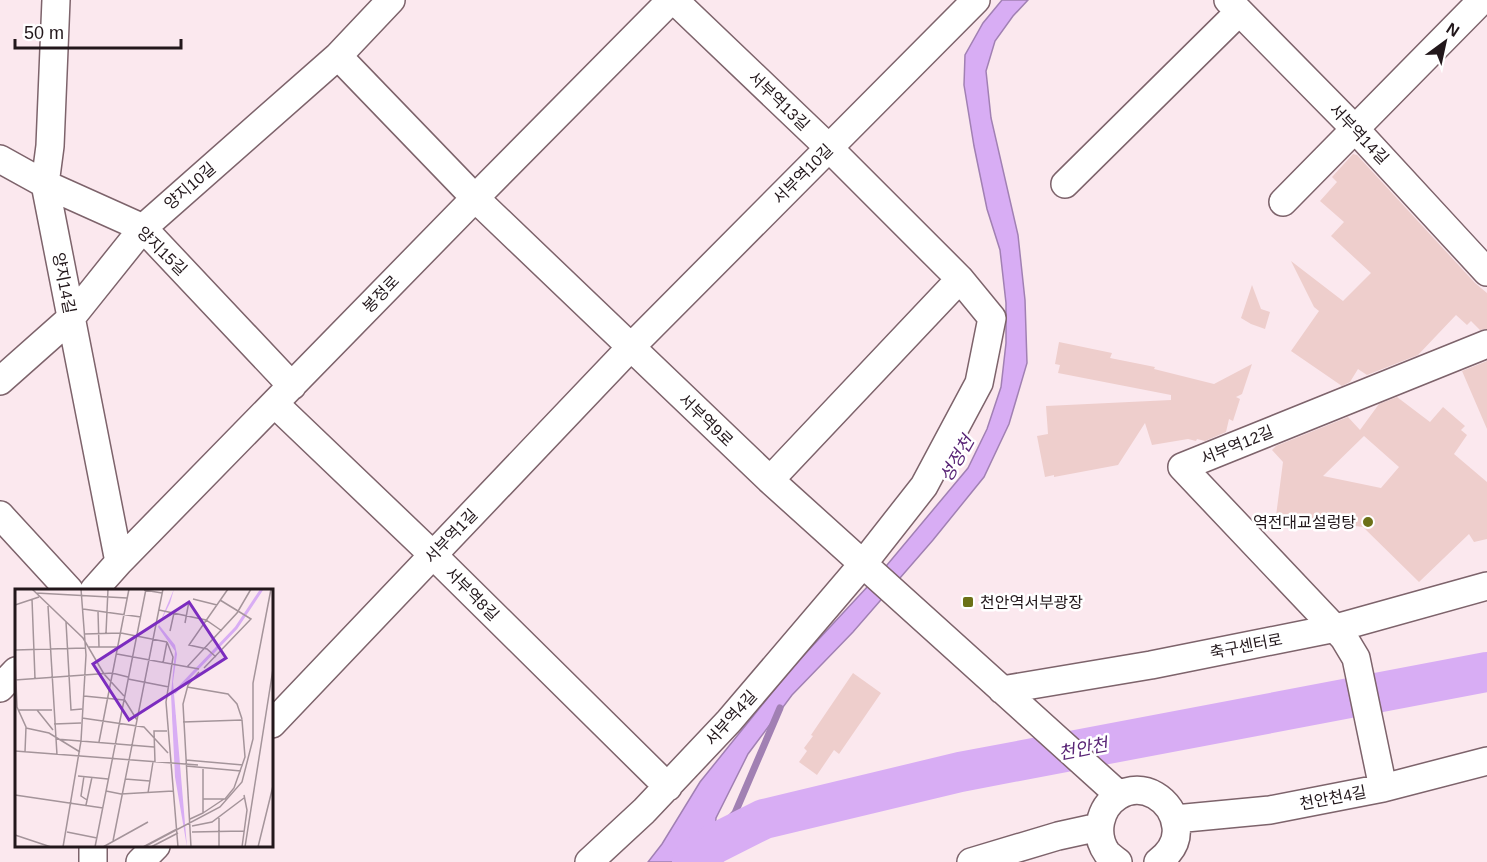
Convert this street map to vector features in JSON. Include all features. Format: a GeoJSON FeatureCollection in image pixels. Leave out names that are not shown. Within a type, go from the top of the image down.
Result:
{"type":"FeatureCollection","features":[{"type":"Feature","properties":{"kind":"street","name":"양지14길"},"geometry":{"type":"LineString","coordinates":[[56,0],[50,146],[45,184],[119,562]]}},
{"type":"Feature","properties":{"kind":"street","name":"양지10길"},"geometry":{"type":"LineString","coordinates":[[0,381],[71,318],[142,228],[338,56],[391,0]]}},
{"type":"Feature","properties":{"kind":"street","name":"서부역13길"},"geometry":{"type":"LineString","coordinates":[[672,0],[829,148],[960,279]]}},
{"type":"Feature","properties":{"kind":"street","name":"봉정로"},"geometry":{"type":"LineString","coordinates":[[97,589],[119,562],[672,0]]}},
{"type":"Feature","properties":{"kind":"street","name":"서부역10길"},"geometry":{"type":"LineString","coordinates":[[630,348],[976,0]]}},
{"type":"Feature","properties":{"kind":"street"},"geometry":{"type":"LineString","coordinates":[[1283,202],[1482,0]]}},
{"type":"Feature","properties":{"kind":"street"},"geometry":{"type":"LineString","coordinates":[[1065,184],[1234,6]]}},
{"type":"Feature","properties":{"kind":"street","name":"서부역14길"},"geometry":{"type":"LineString","coordinates":[[1234,6],[1355,129],[1487,272]]}},
{"type":"Feature","properties":{"kind":"street","name":"서부역9로"},"geometry":{"type":"LineString","coordinates":[[338,56],[475,198],[630,348],[898,598],[1008,694]]}},
{"type":"Feature","properties":{"kind":"street","name":"양지15길"},"geometry":{"type":"LineString","coordinates":[[0,159],[45,184],[142,228],[283,395]]}},
{"type":"Feature","properties":{"kind":"street"},"geometry":{"type":"LineString","coordinates":[[770,480],[960,279]]}},
{"type":"Feature","properties":{"kind":"street","name":"서부역4길"},"geometry":{"type":"LineString","coordinates":[[589,862],[668,787],[729,721],[862,565],[924,486],[980,383],[992,318],[960,279]]}},
{"type":"Feature","properties":{"kind":"street","name":"서부역12길"},"geometry":{"type":"LineString","coordinates":[[1383,788],[1356,658],[1344,638],[1182,467],[1487,344]]}},
{"type":"Feature","properties":{"kind":"street","name":"서부역1길"},"geometry":{"type":"LineString","coordinates":[[273,723],[630,348]]}},
{"type":"Feature","properties":{"kind":"street","name":"서부역8길"},"geometry":{"type":"LineString","coordinates":[[283,395],[433,555],[668,787]]}},
{"type":"Feature","properties":{"kind":"street"},"geometry":{"type":"LineString","coordinates":[[0,515],[67,589]]}},
{"type":"Feature","properties":{"kind":"street","name":"축구센터로"},"geometry":{"type":"LineString","coordinates":[[1008,694],[1336,628],[1487,586]]}},
{"type":"Feature","properties":{"kind":"street"},"geometry":{"type":"LineString","coordinates":[[0,688],[15,672]]}},
{"type":"Feature","properties":{"kind":"street"},"geometry":{"type":"LineString","coordinates":[[1008,694],[1119,795]]}},
{"type":"Feature","properties":{"kind":"street","name":"천안천4길"},"geometry":{"type":"LineString","coordinates":[[1175,819],[1270,810],[1383,788],[1487,761]]}},
{"type":"Feature","properties":{"kind":"street"},"geometry":{"type":"LineString","coordinates":[[1118,862],[1107,852],[1101,840],[1099,827],[1102,814],[1119,795],[1130,791],[1141,791],[1153,793],[1163,799],[1171,808],[1175,819],[1177,832],[1174,845],[1158,862]]}},
{"type":"Feature","properties":{"kind":"street"},"geometry":{"type":"LineString","coordinates":[[971,862],[1058,836],[1099,827]]}},
{"type":"Feature","properties":{"kind":"street"},"geometry":{"type":"LineString","coordinates":[[140,862],[155,847]]}},
{"type":"Feature","properties":{"kind":"shaded area"},"geometry":{"type":"Polygon","coordinates":[[[1002,0],[1028,0],[995,41],[986,71],[991,118],[1018,235],[1025,300],[1027,363],[1009,424],[984,477],[853,632],[792,695],[748,754],[716,818],[714,844],[705,862],[648,862],[662,844],[700,782],[791,669],[882,571],[968,468],[987,429],[1001,387],[1006,343],[1006,303],[1000,250],[987,209],[974,146],[964,85],[965,55],[983,23],[1002,0]]]}},
{"type":"Feature","properties":{"kind":"building"},"geometry":{"type":"Polygon","coordinates":[[[1353,154],[1357,155],[1475,283],[1487,293],[1487,329],[1480,330],[1471,321],[1467,325],[1456,315],[1418,355],[1367,375],[1358,369],[1350,382],[1342,386],[1291,351],[1319,311],[1314,307],[1291,261],[1343,301],[1371,273],[1331,236],[1344,222],[1320,201],[1337,182],[1332,177],[1353,154]]]}},
{"type":"Feature","properties":{"kind":"building"},"geometry":{"type":"Polygon","coordinates":[[[1252,285],[1261,309],[1270,312],[1265,329],[1241,318],[1252,285]]]}},
{"type":"Feature","properties":{"kind":"building"},"geometry":{"type":"Polygon","coordinates":[[[1059,342],[1112,353],[1110,358],[1155,367],[1154,369],[1214,384],[1252,364],[1242,394],[1236,397],[1240,399],[1233,421],[1229,419],[1226,432],[1205,441],[1188,439],[1152,445],[1145,423],[1118,465],[1045,477],[1037,436],[1048,434],[1046,406],[1171,400],[1171,395],[1058,373],[1060,365],[1055,364],[1059,342]]]}},
{"type":"Feature","properties":{"kind":"building"},"geometry":{"type":"Polygon","coordinates":[[[1487,361],[1487,429],[1462,371],[1487,361]]]}},
{"type":"Feature","properties":{"kind":"building"},"geometry":{"type":"Polygon","coordinates":[[[1397,397],[1430,422],[1443,407],[1465,426],[1461,430],[1467,435],[1454,454],[1487,482],[1487,539],[1474,542],[1469,534],[1419,582],[1363,527],[1276,516],[1283,462],[1272,450],[1276,446],[1348,417],[1360,430],[1379,404],[1397,397]],[[1364,436],[1323,476],[1381,488],[1399,467],[1364,436]]]}},
{"type":"Feature","properties":{"kind":"building"},"geometry":{"type":"Polygon","coordinates":[[[853,673],[881,693],[839,754],[834,750],[817,775],[799,762],[807,751],[804,748],[813,736],[811,735],[853,673]]]}},
{"type":"Feature","properties":{"kind":"waterway","name":"천안천"},"geometry":{"type":"LineString","coordinates":[[692,862],[714,844],[764,819],[960,772],[1487,672]]}},
{"type":"Feature","properties":{"kind":"waterway","name":"성정천"},"geometry":{"type":"LineString","coordinates":[[710,840],[735,813],[780,708]]}},
{"type":"Feature","properties":{"kind":"place","name":"역전대교설렁탕"},"geometry":{"type":"Point","coordinates":[1368,522]}},
{"type":"Feature","properties":{"kind":"place","name":"천안역서부광장"},"geometry":{"type":"Point","coordinates":[968,602]}}]}
